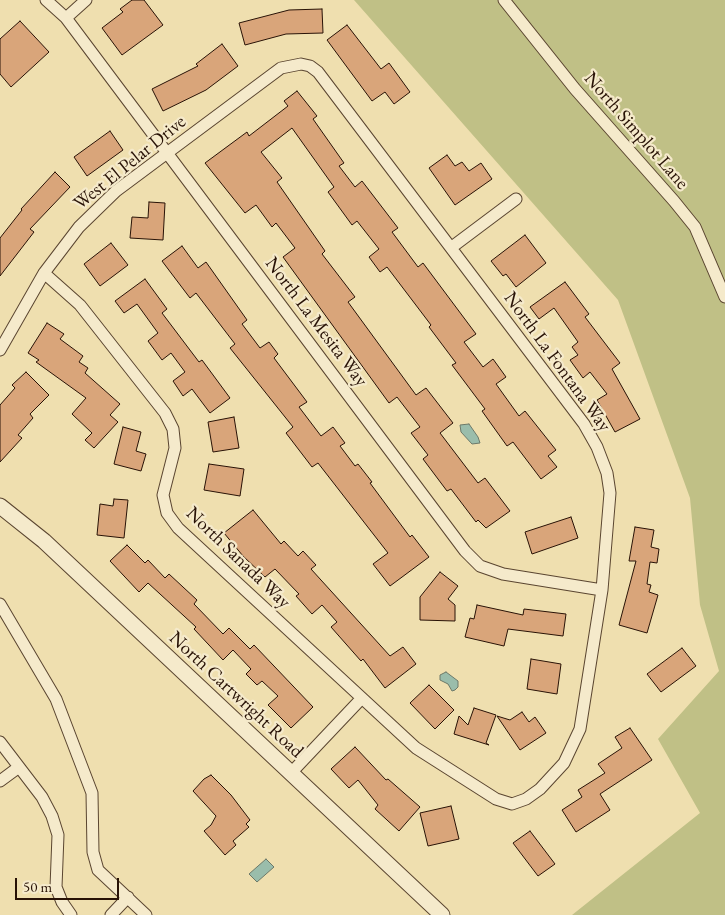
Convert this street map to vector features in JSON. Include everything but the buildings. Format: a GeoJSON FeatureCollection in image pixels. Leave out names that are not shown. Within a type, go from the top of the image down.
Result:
{"type":"FeatureCollection","features":[{"type":"Feature","properties":{"kind":"street","name":"North La Mesita Way"},"geometry":{"type":"LineString","coordinates":[[46,0],[66,18],[464,551],[480,566],[503,574],[602,590]]}},
{"type":"Feature","properties":{"kind":"street"},"geometry":{"type":"LineString","coordinates":[[66,18],[86,0]]}},
{"type":"Feature","properties":{"kind":"street","name":"North Simplot Lane"},"geometry":{"type":"LineString","coordinates":[[504,0],[575,88],[695,227],[725,297]]}},
{"type":"Feature","properties":{"kind":"street","name":"West El Pelar Drive"},"geometry":{"type":"LineString","coordinates":[[0,350],[44,273],[79,227],[116,191],[281,68],[301,64]]}},
{"type":"Feature","properties":{"kind":"street","name":"North La Fontana Way"},"geometry":{"type":"LineString","coordinates":[[301,64],[310,66],[318,72],[452,247],[584,424],[597,447],[608,473],[610,492],[602,590],[580,729],[564,763],[540,789],[526,799],[512,804]]}},
{"type":"Feature","properties":{"kind":"street"},"geometry":{"type":"LineString","coordinates":[[452,247],[516,199]]}},
{"type":"Feature","properties":{"kind":"street","name":"North Sanada Way"},"geometry":{"type":"LineString","coordinates":[[44,273],[80,305],[165,413],[173,429],[175,448],[163,495],[168,514],[178,528],[361,700],[416,748],[496,799],[512,804]]}},
{"type":"Feature","properties":{"kind":"street","name":"North Cartwright Road"},"geometry":{"type":"LineString","coordinates":[[0,506],[44,541],[442,915]]}},
{"type":"Feature","properties":{"kind":"street"},"geometry":{"type":"LineString","coordinates":[[0,604],[56,699],[92,793],[93,852],[98,870],[146,915]]}},
{"type":"Feature","properties":{"kind":"street"},"geometry":{"type":"LineString","coordinates":[[290,774],[361,700]]}},
{"type":"Feature","properties":{"kind":"street"},"geometry":{"type":"LineString","coordinates":[[0,742],[42,797],[52,816],[58,835],[56,887],[62,902],[71,915]]}},
{"type":"Feature","properties":{"kind":"street"},"geometry":{"type":"LineString","coordinates":[[0,781],[19,767]]}},
{"type":"Feature","properties":{"kind":"street"},"geometry":{"type":"LineString","coordinates":[[111,915],[128,897]]}},
{"type":"Feature","properties":{"kind":"green space"},"geometry":{"type":"Polygon","coordinates":[[[354,0],[725,0],[725,915],[572,915],[700,813],[658,739],[719,671],[700,605],[690,498],[618,300],[354,0]]]}},
{"type":"Feature","properties":{"kind":"shaded area"},"geometry":{"type":"Polygon","coordinates":[[[469,424],[480,443],[472,444],[461,432],[460,425],[469,424]]]}},
{"type":"Feature","properties":{"kind":"shaded area"},"geometry":{"type":"Polygon","coordinates":[[[446,672],[458,681],[458,687],[455,690],[452,691],[448,684],[440,680],[440,675],[446,672]]]}},
{"type":"Feature","properties":{"kind":"shaded area"},"geometry":{"type":"Polygon","coordinates":[[[266,859],[274,867],[257,882],[249,874],[266,859]]]}}]}
